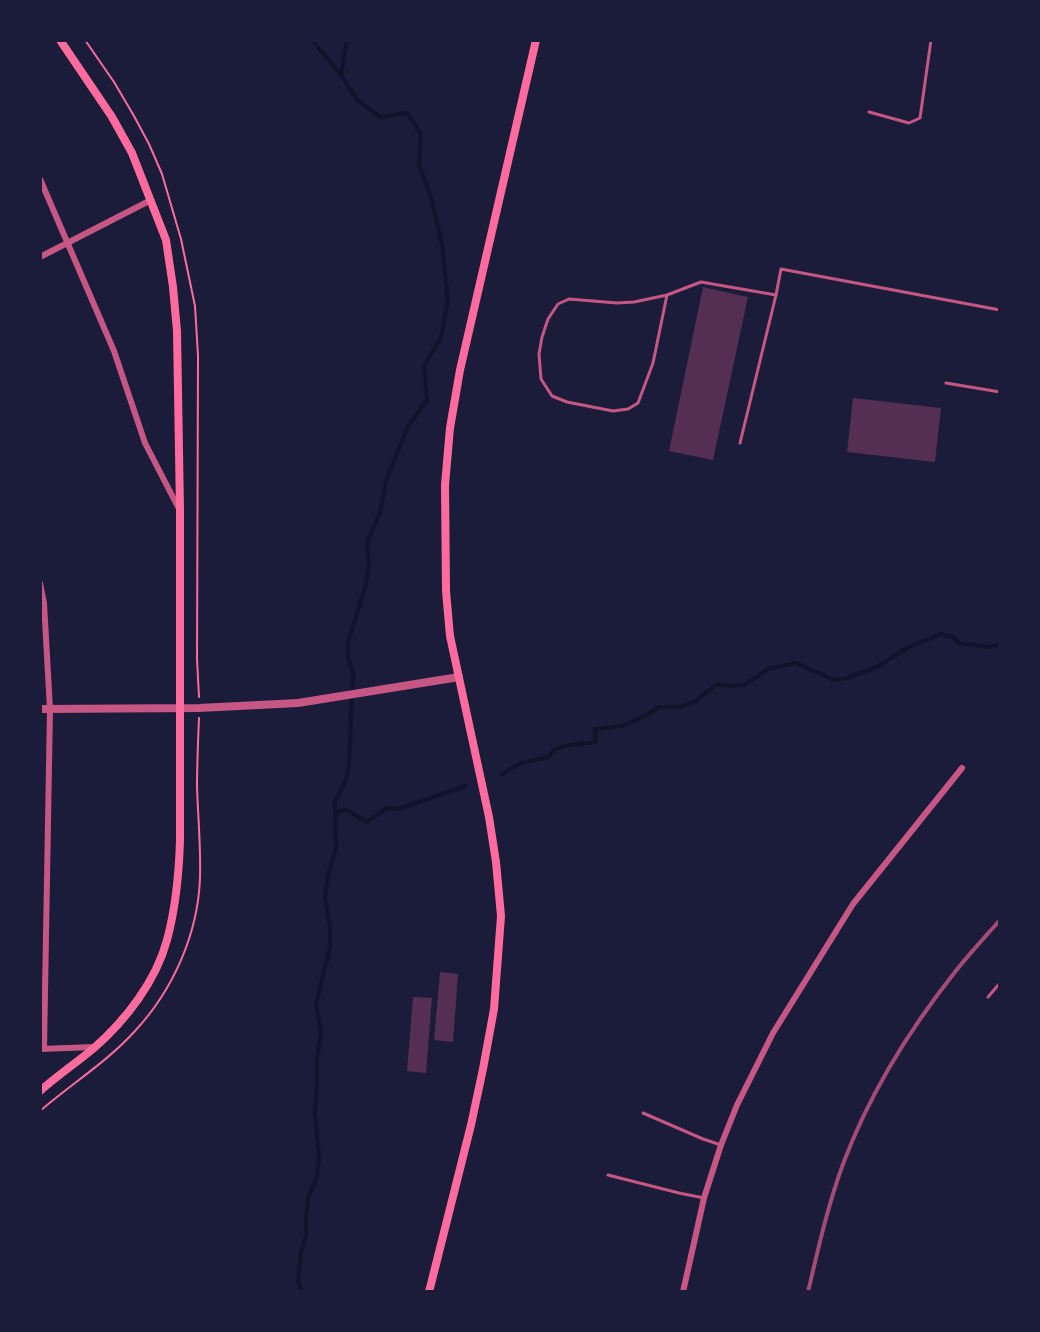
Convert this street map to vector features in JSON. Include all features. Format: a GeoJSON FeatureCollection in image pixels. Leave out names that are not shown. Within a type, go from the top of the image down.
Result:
{"type":"FeatureCollection","features":[{"type":"Feature","properties":{"kind":"main road"},"geometry":{"type":"LineString","coordinates":[[40,1091],[116,1026],[140,995],[155,970],[167,941],[179,875],[180,510],[177,331],[174,287],[166,240],[132,153],[112,117],[60,40]]}},
{"type":"Feature","properties":{"kind":"main road"},"geometry":{"type":"LineString","coordinates":[[429,1292],[483,1069],[494,1009],[501,916],[489,817],[450,636],[446,591],[445,485],[450,428],[460,370],[536,40]]}},
{"type":"Feature","properties":{"kind":"street"},"geometry":{"type":"LineString","coordinates":[[40,178],[114,351],[145,443],[180,510]]}},
{"type":"Feature","properties":{"kind":"street"},"geometry":{"type":"LineString","coordinates":[[40,257],[151,200]]}},
{"type":"Feature","properties":{"kind":"street"},"geometry":{"type":"LineString","coordinates":[[40,583],[44,603],[50,709],[42,1049],[94,1047]]}},
{"type":"Feature","properties":{"kind":"street"},"geometry":{"type":"LineString","coordinates":[[40,709],[199,708],[298,703],[459,677]]}},
{"type":"Feature","properties":{"kind":"street"},"geometry":{"type":"LineString","coordinates":[[683,1292],[704,1198],[721,1145],[737,1105],[773,1033],[853,904],[962,768]]}},
{"type":"Feature","properties":{"kind":"lane"},"geometry":{"type":"LineString","coordinates":[[869,112],[909,123],[920,118],[931,40]]}},
{"type":"Feature","properties":{"kind":"lane"},"geometry":{"type":"LineString","coordinates":[[740,443],[781,269],[999,310]]}},
{"type":"Feature","properties":{"kind":"lane"},"geometry":{"type":"LineString","coordinates":[[667,295],[653,363],[638,403],[628,409],[613,411],[567,402],[552,396],[541,379],[539,354],[548,319],[558,304],[569,299],[633,302],[667,295],[701,282],[776,295]]}},
{"type":"Feature","properties":{"kind":"lane"},"geometry":{"type":"LineString","coordinates":[[946,384],[999,392]]}},
{"type":"Feature","properties":{"kind":"lane"},"geometry":{"type":"LineString","coordinates":[[988,997],[999,983]]}},
{"type":"Feature","properties":{"kind":"lane"},"geometry":{"type":"LineString","coordinates":[[643,1113],[721,1145]]}},
{"type":"Feature","properties":{"kind":"lane"},"geometry":{"type":"LineString","coordinates":[[608,1175],[704,1198]]}},
{"type":"Feature","properties":{"kind":"building"},"geometry":{"type":"Polygon","coordinates":[[[703,287],[748,297],[713,460],[669,451],[703,287]]]}},
{"type":"Feature","properties":{"kind":"building"},"geometry":{"type":"Polygon","coordinates":[[[853,398],[941,408],[935,462],[847,452],[853,398]]]}},
{"type":"Feature","properties":{"kind":"building"},"geometry":{"type":"Polygon","coordinates":[[[440,972],[458,974],[453,1042],[434,1040],[440,972]]]}},
{"type":"Feature","properties":{"kind":"building"},"geometry":{"type":"Polygon","coordinates":[[[413,997],[432,998],[426,1073],[407,1071],[413,997]]]}},
{"type":"Feature","properties":{"kind":"waterway"},"geometry":{"type":"LineString","coordinates":[[302,1292],[298,1280],[301,1252],[306,1236],[308,1199],[317,1176],[319,1159],[315,1113],[317,1058],[321,1032],[316,1004],[330,947],[330,926],[325,898],[328,875],[336,848],[335,802],[346,780],[349,766],[353,673],[348,658],[348,642],[369,568],[367,542],[380,513],[386,480],[408,426],[427,400],[424,366],[441,338],[448,300],[442,244],[431,197],[419,165],[421,134],[407,113],[381,117],[358,101],[341,75],[312,40]]}},
{"type":"Feature","properties":{"kind":"waterway"},"geometry":{"type":"LineString","coordinates":[[341,75],[347,40]]}},
{"type":"Feature","properties":{"kind":"waterway"},"geometry":{"type":"LineString","coordinates":[[502,774],[521,763],[548,757],[555,749],[596,742],[595,729],[622,726],[659,707],[681,707],[696,701],[717,684],[731,686],[746,684],[768,669],[796,663],[834,680],[847,678],[877,667],[907,648],[941,634],[953,637],[959,643],[989,647],[1000,645]]}},
{"type":"Feature","properties":{"kind":"waterway"},"geometry":{"type":"LineString","coordinates":[[336,815],[346,810],[367,822],[387,808],[399,809],[465,786]]}},
{"type":"Feature","properties":{"kind":"railway"},"geometry":{"type":"LineString","coordinates":[[808,1292],[843,1164],[865,1113],[906,1040],[938,994],[1000,920]]}}]}
